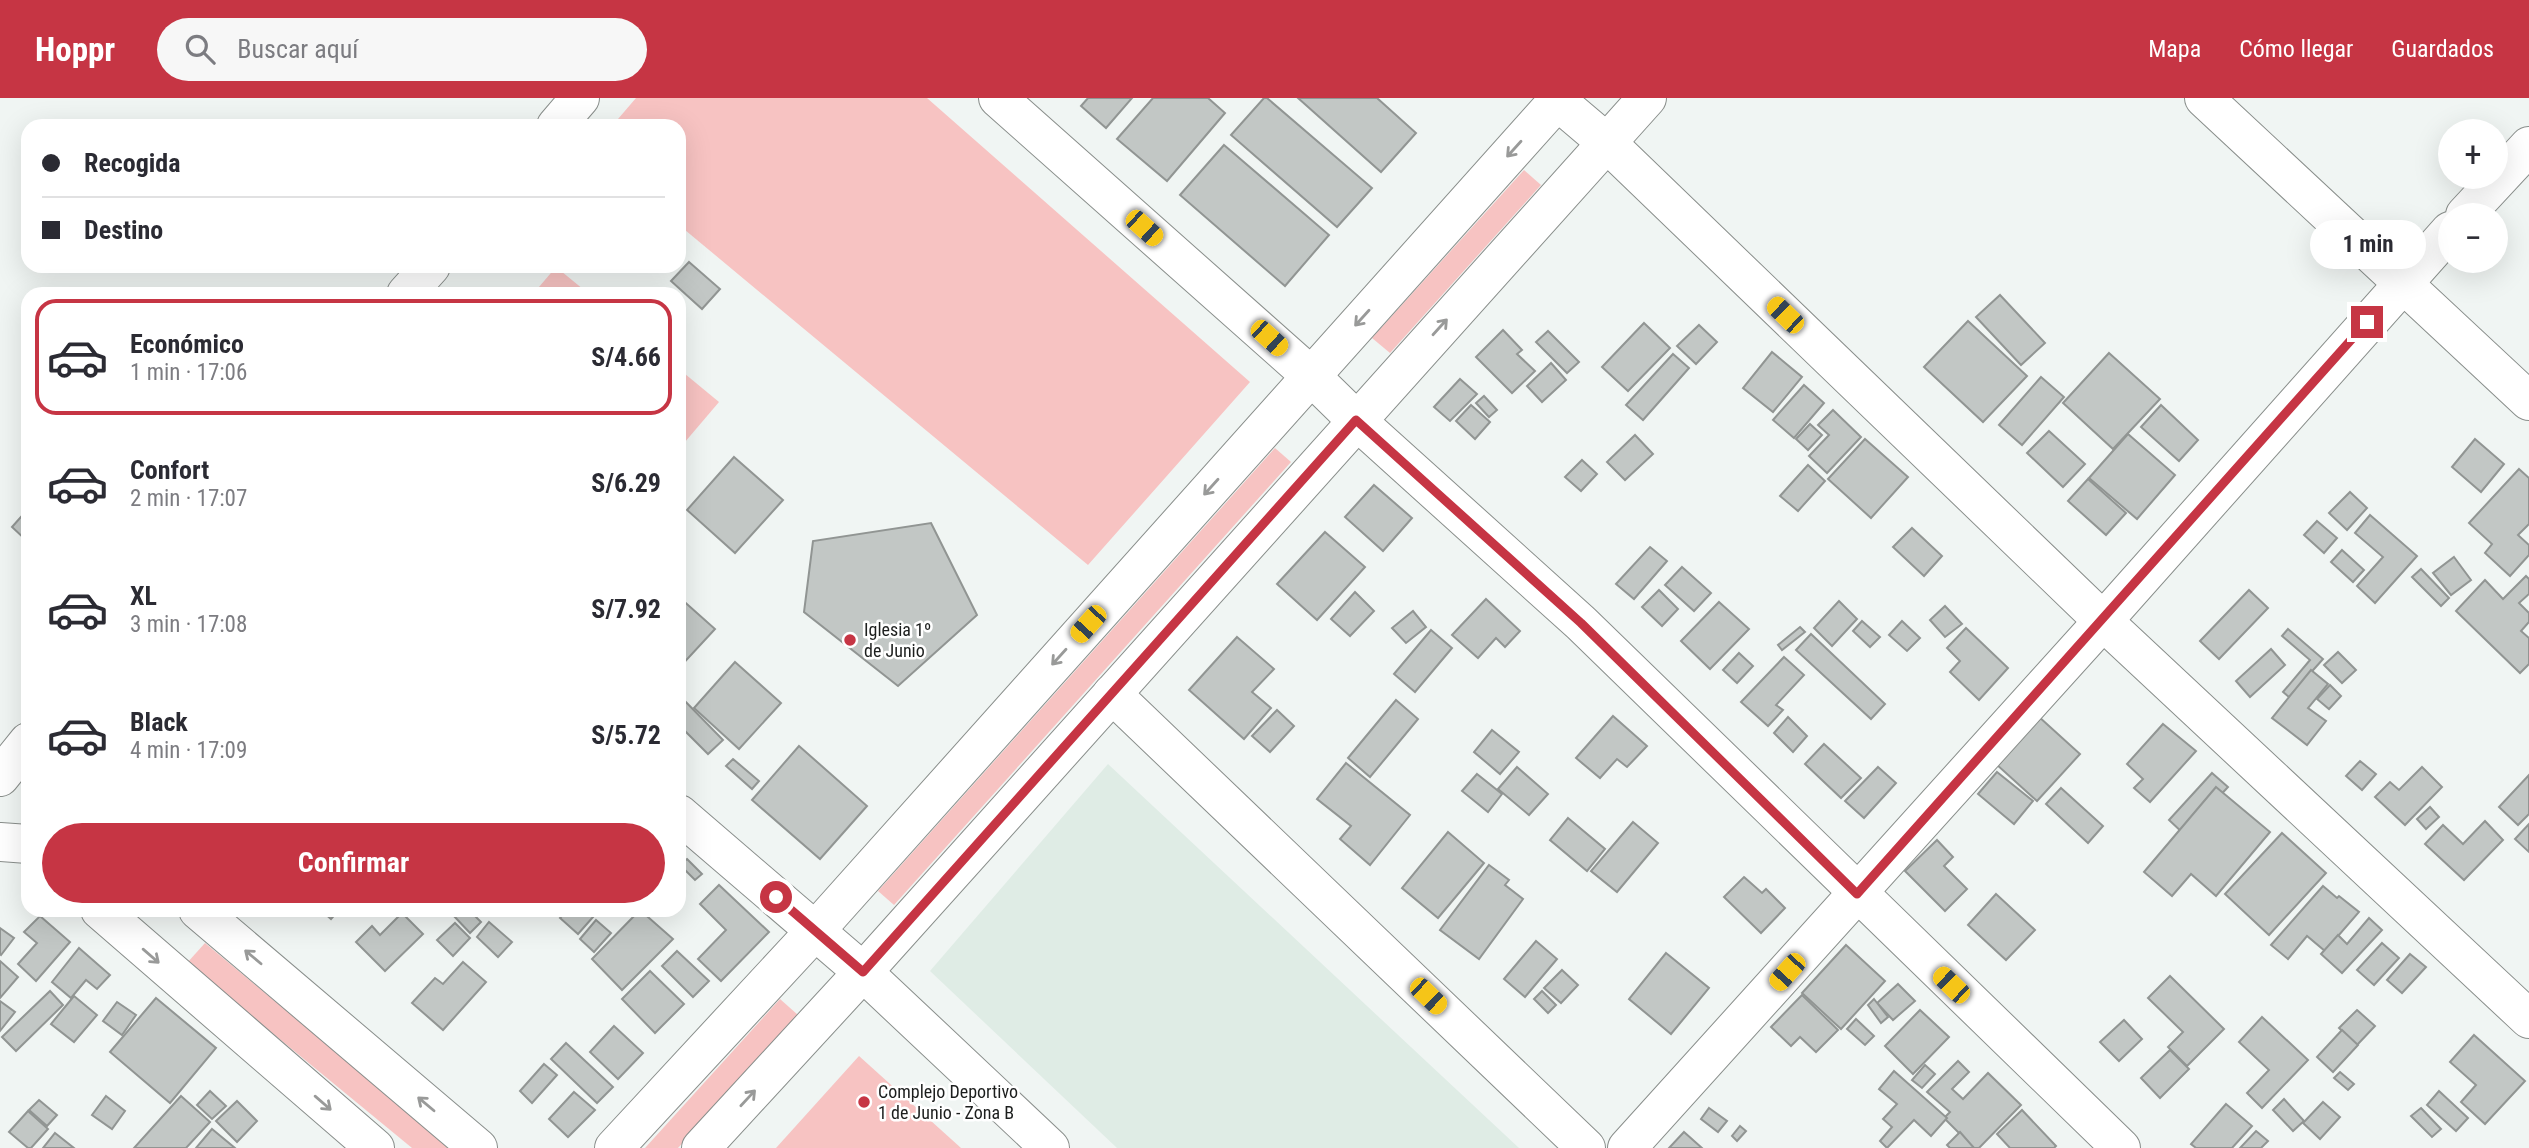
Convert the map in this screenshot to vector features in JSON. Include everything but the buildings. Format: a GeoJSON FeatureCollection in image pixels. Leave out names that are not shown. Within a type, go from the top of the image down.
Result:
{"type":"FeatureCollection","features":[{"type":"Feature","properties":{"kind":"street"},"geometry":{"type":"LineString","coordinates":[[561,119],[580,98]]}},
{"type":"Feature","properties":{"kind":"street"},"geometry":{"type":"LineString","coordinates":[[998,98],[1311,376],[1581,623],[2121,1148]]}},
{"type":"Feature","properties":{"kind":"street"},"geometry":{"type":"LineString","coordinates":[[701,1148],[863,972],[1647,98]]}},
{"type":"Feature","properties":{"kind":"street"},"geometry":{"type":"LineString","coordinates":[[2204,98],[2529,401]]}},
{"type":"Feature","properties":{"kind":"street"},"geometry":{"type":"LineString","coordinates":[[614,1148],[815,931],[1557,99],[2103,621],[2529,1019]]}},
{"type":"Feature","properties":{"kind":"street"},"geometry":{"type":"LineString","coordinates":[[2476,203],[2529,146]]}},
{"type":"Feature","properties":{"kind":"street"},"geometry":{"type":"LineString","coordinates":[[1627,1148],[2103,621],[2438,244]]}},
{"type":"Feature","properties":{"kind":"street"},"geometry":{"type":"LineString","coordinates":[[412,287],[425,273]]}},
{"type":"Feature","properties":{"kind":"street"},"geometry":{"type":"LineString","coordinates":[[1112,694],[1586,1148]]}},
{"type":"Feature","properties":{"kind":"street"},"geometry":{"type":"LineString","coordinates":[[0,777],[21,752]]}},
{"type":"Feature","properties":{"kind":"street"},"geometry":{"type":"LineString","coordinates":[[686,820],[863,972],[1050,1148]]}},
{"type":"Feature","properties":{"kind":"street"},"geometry":{"type":"LineString","coordinates":[[108,917],[375,1148]]}},
{"type":"Feature","properties":{"kind":"street"},"geometry":{"type":"LineString","coordinates":[[206,917],[478,1148]]}},
{"type":"Feature","properties":{"kind":"shaded area"},"geometry":{"type":"Polygon","coordinates":[[[636,98],[927,98],[1250,382],[1088,565],[686,231],[686,119],[618,119],[636,98]]]}},
{"type":"Feature","properties":{"kind":"shaded area"},"geometry":{"type":"Polygon","coordinates":[[[1524,170],[1541,185],[1390,353],[1372,338],[1524,170]]]}},
{"type":"Feature","properties":{"kind":"shaded area"},"geometry":{"type":"Polygon","coordinates":[[[551,273],[563,273],[580,287],[539,287],[551,273]]]}},
{"type":"Feature","properties":{"kind":"shaded area"},"geometry":{"type":"Polygon","coordinates":[[[686,375],[719,402],[686,441],[686,375]]]}},
{"type":"Feature","properties":{"kind":"shaded area"},"geometry":{"type":"Polygon","coordinates":[[[1275,448],[1291,462],[894,905],[878,891],[1275,448]]]}},
{"type":"Feature","properties":{"kind":"shaded area"},"geometry":{"type":"Polygon","coordinates":[[[1108,764],[1519,1148],[1117,1148],[930,971],[1108,764]]]}},
{"type":"Feature","properties":{"kind":"shaded area"},"geometry":{"type":"Polygon","coordinates":[[[205,943],[451,1148],[412,1148],[187,963],[205,943]]]}},
{"type":"Feature","properties":{"kind":"shaded area"},"geometry":{"type":"Polygon","coordinates":[[[780,999],[798,1015],[678,1148],[645,1148],[780,999]]]}},
{"type":"Feature","properties":{"kind":"shaded area","name":"Complejo Deportivo 1 de Junio - Zona B"},"geometry":{"type":"Polygon","coordinates":[[[859,1056],[961,1148],[776,1148],[859,1056]]]}},
{"type":"Feature","properties":{"kind":"place","name":"Iglesia 1º de Junio"},"geometry":{"type":"Point","coordinates":[850,640]}},
{"type":"Feature","properties":{"kind":"place","name":"Complejo Deportivo 1 de Junio - Zona B"},"geometry":{"type":"Point","coordinates":[864,1102]}},
{"type":"Feature","properties":{"kind":"route"},"geometry":{"type":"LineString","coordinates":[[776,897],[863,972],[1356,420],[1581,623],[1857,894],[2367,322]]}}]}
